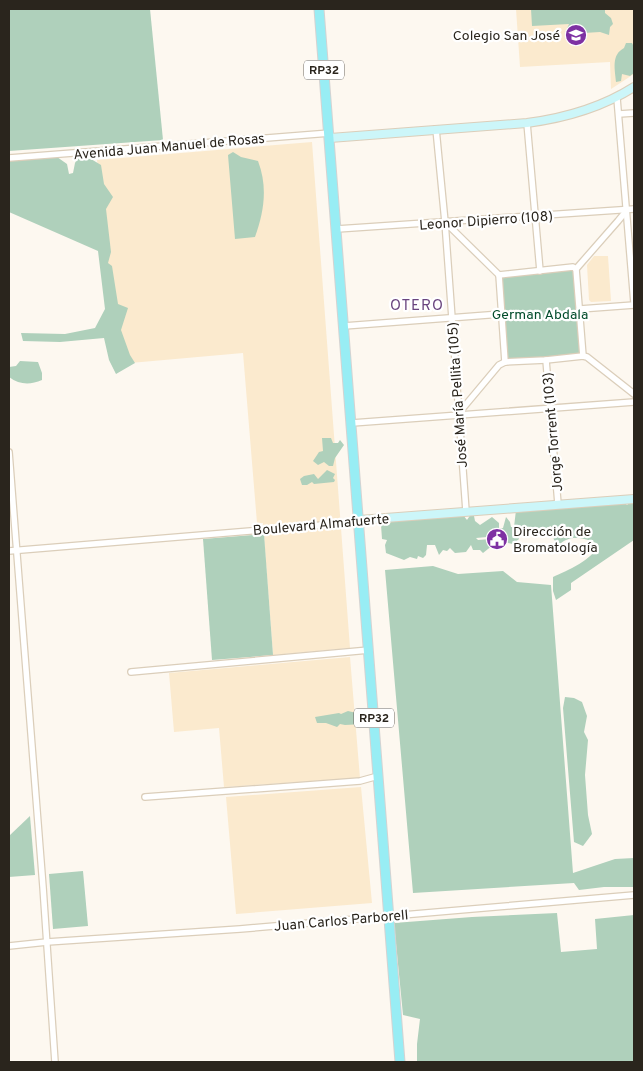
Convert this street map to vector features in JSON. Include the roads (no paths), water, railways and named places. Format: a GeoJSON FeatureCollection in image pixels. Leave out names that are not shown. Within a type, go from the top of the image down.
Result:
{"type":"FeatureCollection","features":[{"type":"Feature","properties":{"kind":"main road","name":"RP32"},"geometry":{"type":"LineString","coordinates":[[319,9],[400,1062]]}},
{"type":"Feature","properties":{"kind":"main road","name":"Avenida Juan Manuel de Rosas"},"geometry":{"type":"LineString","coordinates":[[330,135],[527,123],[570,115],[617,98],[634,87]]}},
{"type":"Feature","properties":{"kind":"main road","name":"Boulevard Almafuerte"},"geometry":{"type":"LineString","coordinates":[[359,520],[634,499]]}},
{"type":"Feature","properties":{"kind":"street"},"geometry":{"type":"LineString","coordinates":[[580,309],[634,304],[617,98]]}},
{"type":"Feature","properties":{"kind":"street"},"geometry":{"type":"LineString","coordinates":[[619,114],[634,113]]}},
{"type":"Feature","properties":{"kind":"street"},"geometry":{"type":"LineString","coordinates":[[527,123],[540,270]]}},
{"type":"Feature","properties":{"kind":"street","name":"José María Pellita (105)"},"geometry":{"type":"LineString","coordinates":[[436,129],[445,222],[466,512]]}},
{"type":"Feature","properties":{"kind":"street","name":"Avenida Juan Manuel de Rosas"},"geometry":{"type":"LineString","coordinates":[[9,158],[330,135]]}},
{"type":"Feature","properties":{"kind":"street","name":"Leonor Dipierro (108)"},"geometry":{"type":"LineString","coordinates":[[337,229],[634,209]]}},
{"type":"Feature","properties":{"kind":"street"},"geometry":{"type":"LineString","coordinates":[[583,356],[576,269],[626,210]]}},
{"type":"Feature","properties":{"kind":"street"},"geometry":{"type":"LineString","coordinates":[[445,222],[498,275],[505,362]]}},
{"type":"Feature","properties":{"kind":"street"},"geometry":{"type":"LineString","coordinates":[[498,275],[573,267],[576,269]]}},
{"type":"Feature","properties":{"kind":"street"},"geometry":{"type":"LineString","coordinates":[[344,326],[501,314]]}},
{"type":"Feature","properties":{"kind":"street"},"geometry":{"type":"LineString","coordinates":[[458,415],[500,365],[505,362],[583,356],[587,357],[634,394]]}},
{"type":"Feature","properties":{"kind":"street","name":"Jorge Torrent (103)"},"geometry":{"type":"LineString","coordinates":[[546,360],[558,504]]}},
{"type":"Feature","properties":{"kind":"street"},"geometry":{"type":"LineString","coordinates":[[352,423],[634,402]]}},
{"type":"Feature","properties":{"kind":"street"},"geometry":{"type":"LineString","coordinates":[[9,452],[56,1062]]}},
{"type":"Feature","properties":{"kind":"street","name":"Boulevard Almafuerte"},"geometry":{"type":"LineString","coordinates":[[9,550],[346,523],[359,520]]}},
{"type":"Feature","properties":{"kind":"street"},"geometry":{"type":"LineString","coordinates":[[131,672],[369,650]]}},
{"type":"Feature","properties":{"kind":"street"},"geometry":{"type":"LineString","coordinates":[[145,797],[360,782],[378,776]]}},
{"type":"Feature","properties":{"kind":"street","name":"Juan Carlos Parborell"},"geometry":{"type":"LineString","coordinates":[[9,946],[240,929],[634,895]]}},
{"type":"Feature","properties":{"kind":"place","name":"Colegio San José"},"geometry":{"type":"Point","coordinates":[576,35]}},
{"type":"Feature","properties":{"kind":"place","name":"Dirección de Bromatología"},"geometry":{"type":"Point","coordinates":[497,539]}},
{"type":"Feature","properties":{"kind":"district","name":"OTERO"},"geometry":{"type":"Point","coordinates":[417,305]}},
{"type":"Feature","properties":{"kind":"park label","name":"German Abdala"},"geometry":{"type":"Point","coordinates":[540,314]}}]}
